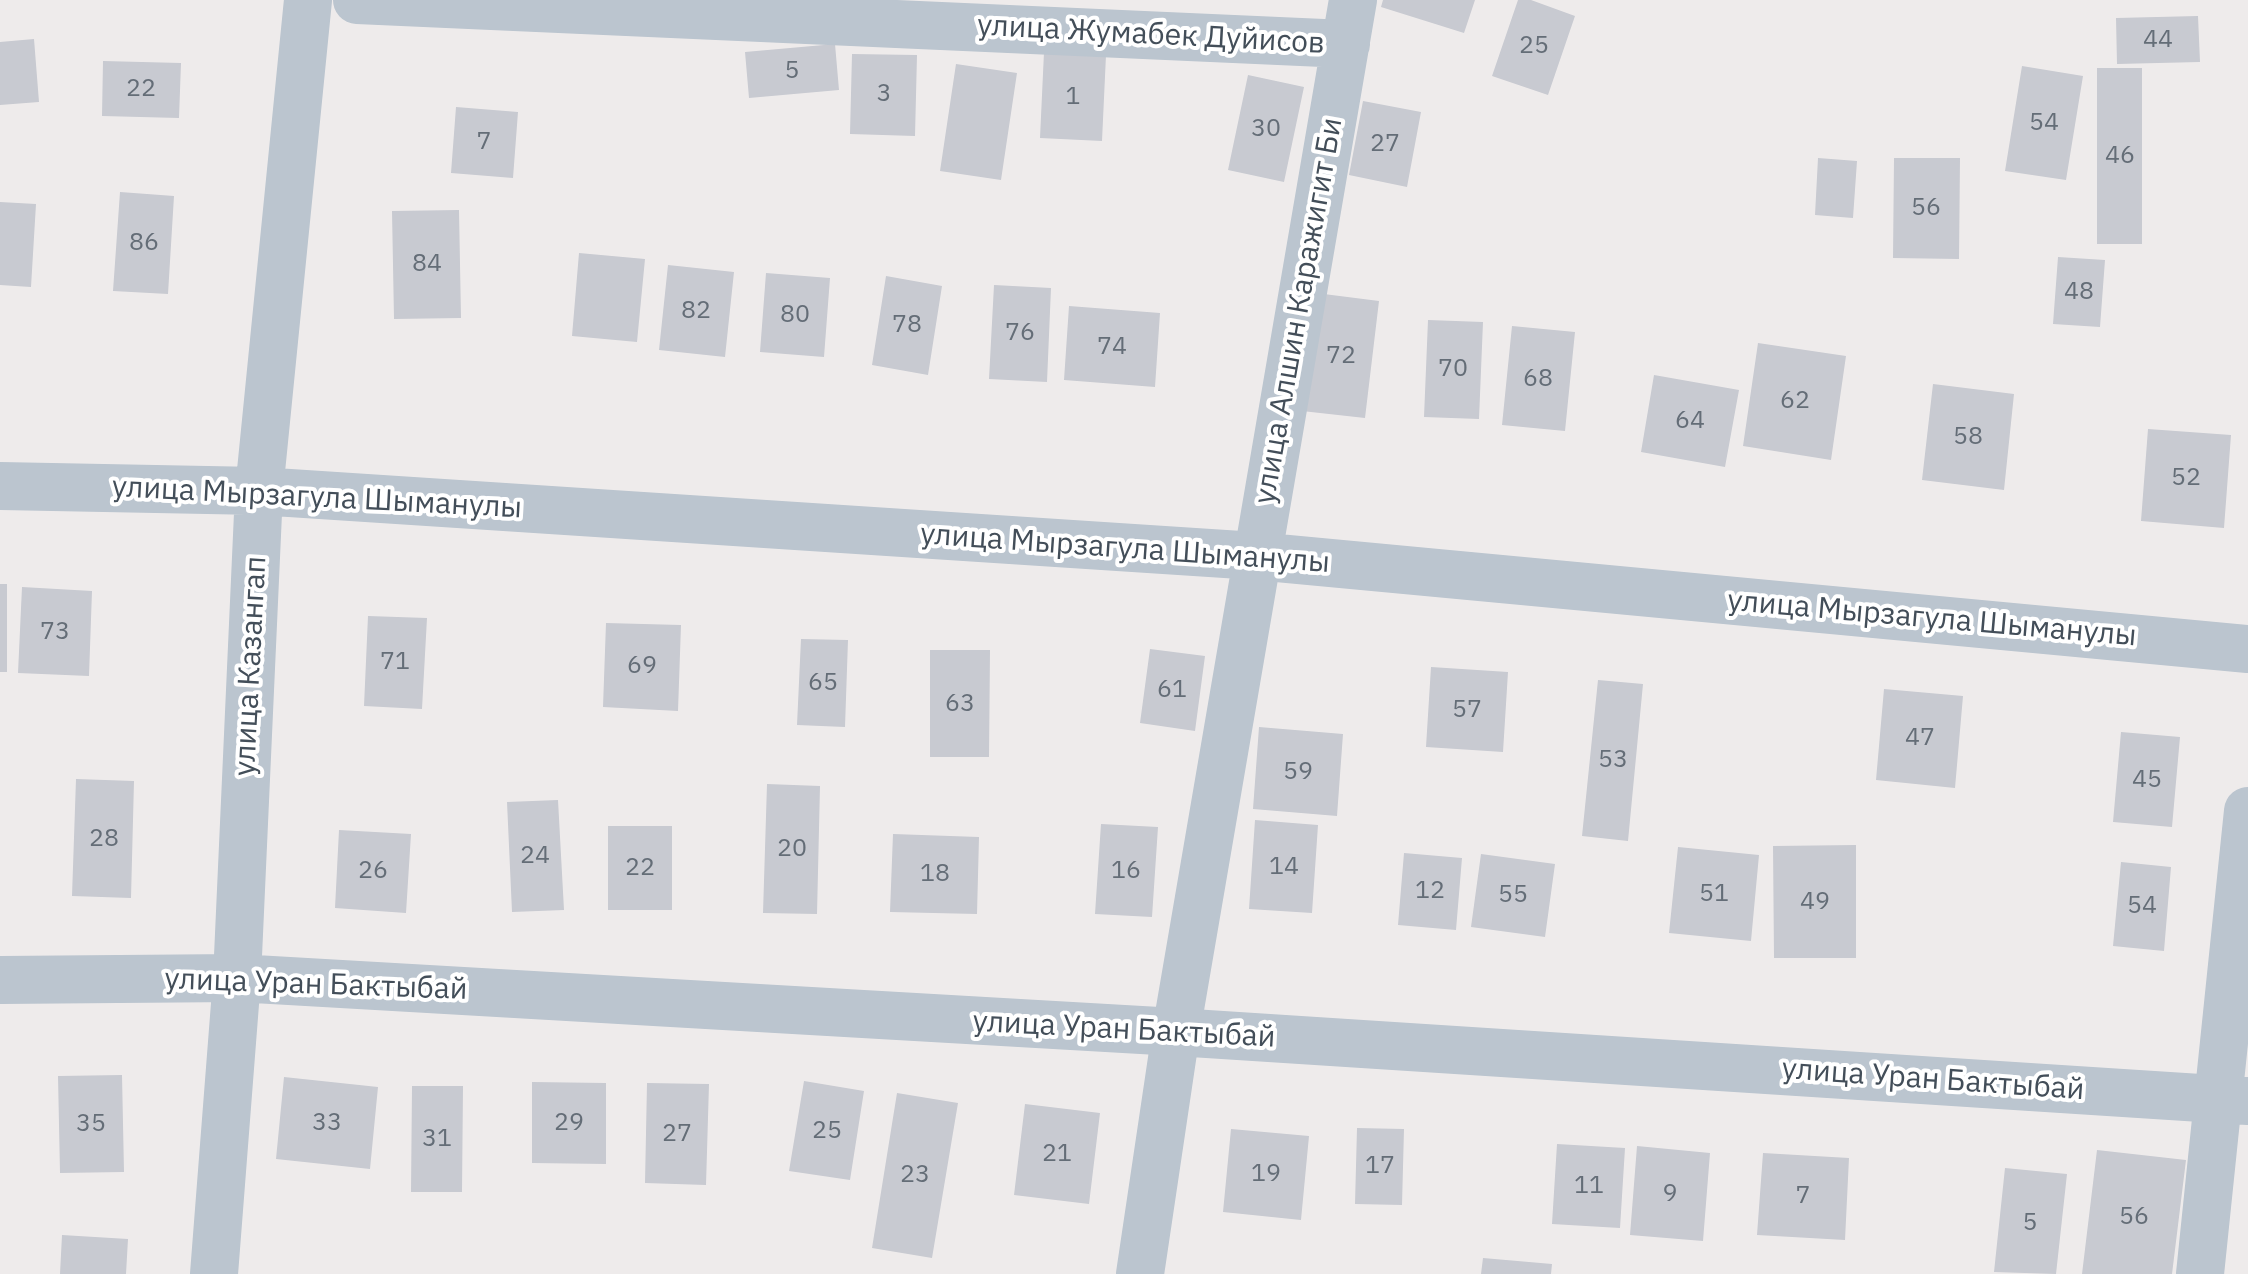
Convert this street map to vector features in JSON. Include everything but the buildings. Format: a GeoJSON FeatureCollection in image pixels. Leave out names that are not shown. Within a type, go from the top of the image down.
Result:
{"type":"FeatureCollection","features":[{"type":"Feature","properties":{"kind":"street","name":"улица Казангап"},"geometry":{"type":"LineString","coordinates":[[214,1274],[237,978],[259,491],[308,0]]}},
{"type":"Feature","properties":{"kind":"street","name":"улица Жумабек Дуйисов"},"geometry":{"type":"LineString","coordinates":[[358,0],[1350,22]]}},
{"type":"Feature","properties":{"kind":"street","name":"улица Алшин Каражигит Би"},"geometry":{"type":"LineString","coordinates":[[1140,1274],[1176,1032],[1350,22]]}},
{"type":"Feature","properties":{"kind":"street","name":"улица Мырзагула Шыманулы"},"geometry":{"type":"LineString","coordinates":[[0,486],[259,491],[1256,556],[2248,649]]}},
{"type":"Feature","properties":{"kind":"street"},"geometry":{"type":"LineString","coordinates":[[2200,1274],[2233,1100],[2248,811]]}},
{"type":"Feature","properties":{"kind":"street","name":"улица Уран Бактыбай"},"geometry":{"type":"LineString","coordinates":[[0,980],[237,978],[1176,1032],[2233,1100]]}}]}
